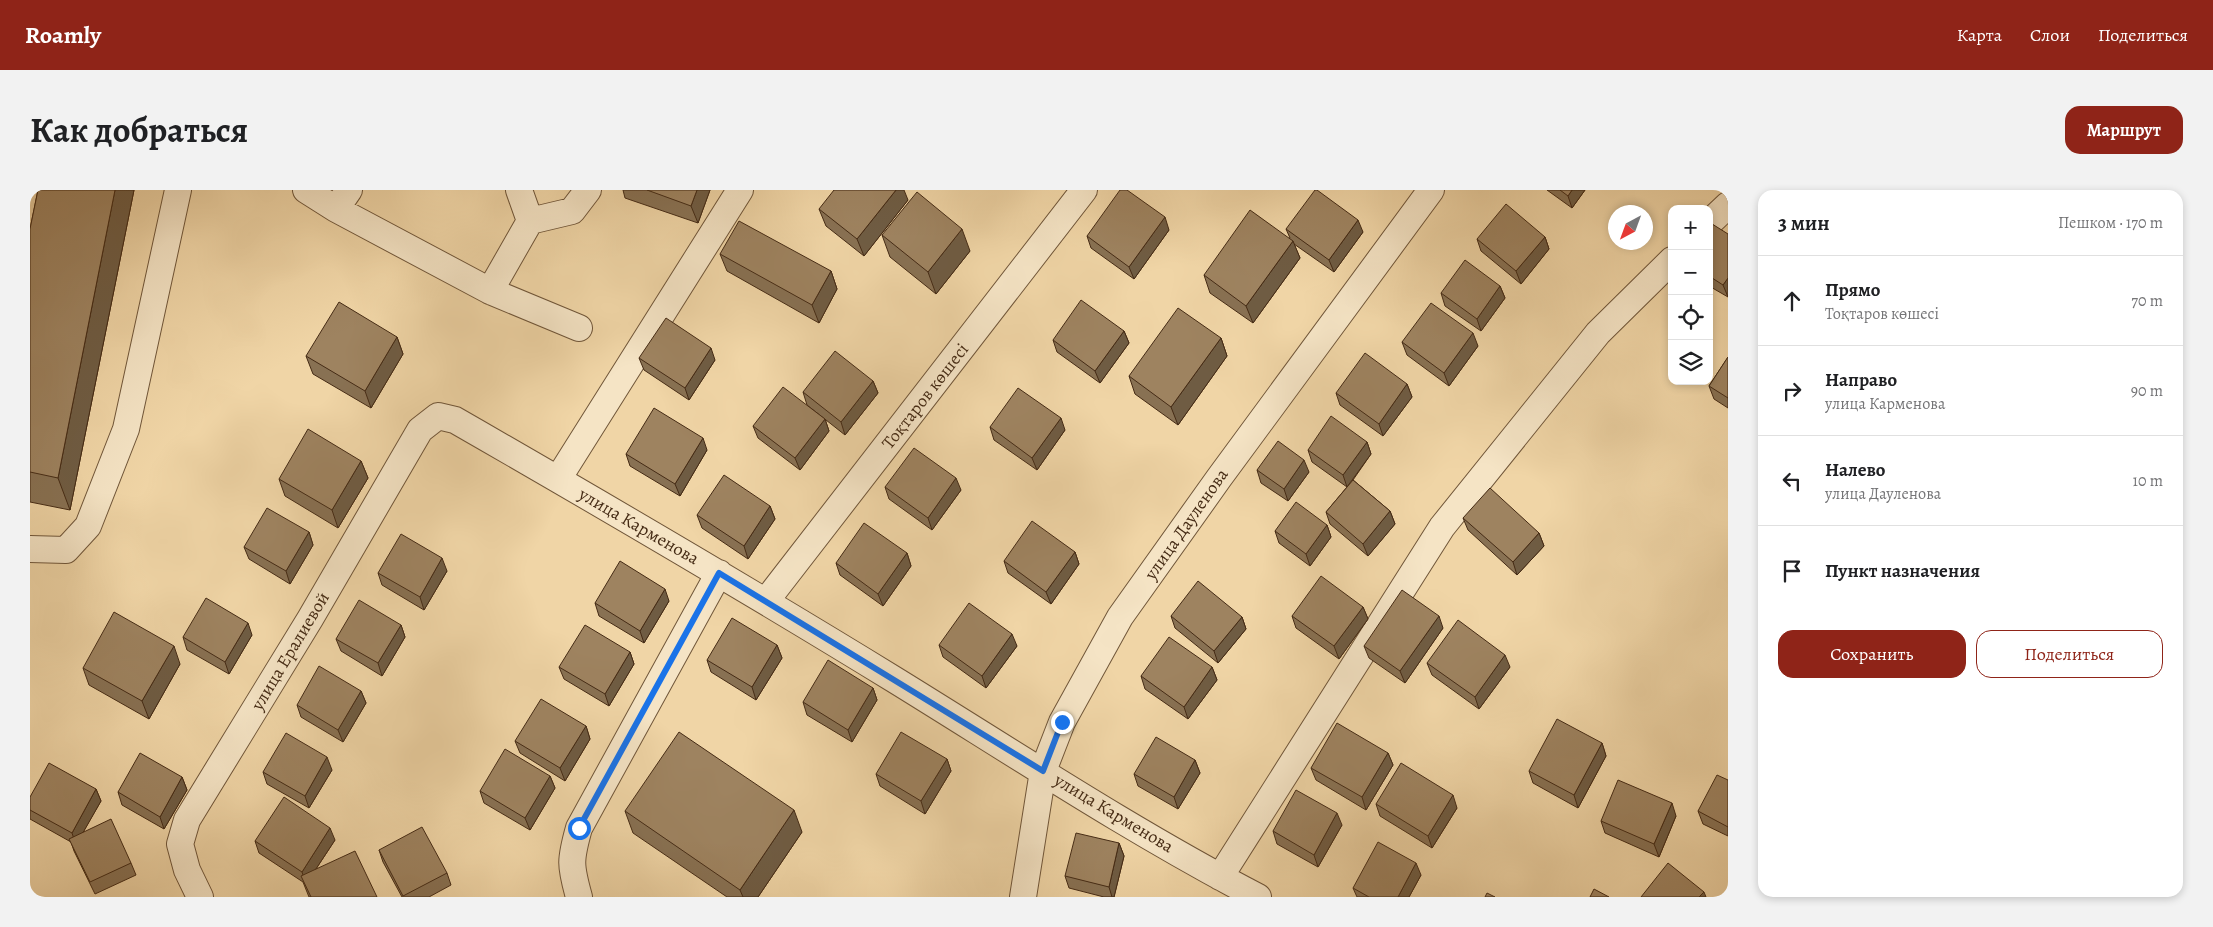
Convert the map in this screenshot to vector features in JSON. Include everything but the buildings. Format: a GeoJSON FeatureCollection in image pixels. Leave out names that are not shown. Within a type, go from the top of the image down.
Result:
{"type":"FeatureCollection","features":[{"type":"Feature","properties":{"kind":"street"},"geometry":{"type":"LineString","coordinates":[[30,550],[66,550],[88,526],[126,429],[178,190]]}},
{"type":"Feature","properties":{"kind":"street"},"geometry":{"type":"LineString","coordinates":[[306,190],[343,200],[490,291],[580,328]]}},
{"type":"Feature","properties":{"kind":"street"},"geometry":{"type":"LineString","coordinates":[[519,190],[530,221]]}},
{"type":"Feature","properties":{"kind":"street"},"geometry":{"type":"LineString","coordinates":[[490,291],[530,221],[572,211],[588,190]]}},
{"type":"Feature","properties":{"kind":"street"},"geometry":{"type":"LineString","coordinates":[[558,479],[740,190]]}},
{"type":"Feature","properties":{"kind":"street","name":"Тоқтаров көшесі"},"geometry":{"type":"LineString","coordinates":[[766,601],[1084,190]]}},
{"type":"Feature","properties":{"kind":"street","name":"улица Дауленова"},"geometry":{"type":"LineString","coordinates":[[1023,897],[1043,771],[1062,722],[1120,617],[1224,470],[1431,190]]}},
{"type":"Feature","properties":{"kind":"street"},"geometry":{"type":"LineString","coordinates":[[1713,220],[1728,205]]}},
{"type":"Feature","properties":{"kind":"street"},"geometry":{"type":"LineString","coordinates":[[1220,877],[1442,527],[1598,333],[1668,264]]}},
{"type":"Feature","properties":{"kind":"street","name":"улица Карменова"},"geometry":{"type":"LineString","coordinates":[[438,416],[455,420],[719,573],[1043,771],[1220,877],[1258,897]]}},
{"type":"Feature","properties":{"kind":"street","name":"улица Ералиевой"},"geometry":{"type":"LineString","coordinates":[[200,897],[187,870],[180,844],[187,820],[310,619],[420,430],[438,416]]}},
{"type":"Feature","properties":{"kind":"street"},"geometry":{"type":"LineString","coordinates":[[579,897],[573,876],[571,856],[579,828],[719,573]]}},
{"type":"Feature","properties":{"kind":"route"},"geometry":{"type":"LineString","coordinates":[[579,828],[719,573],[1043,771],[1062,722]]}}]}
